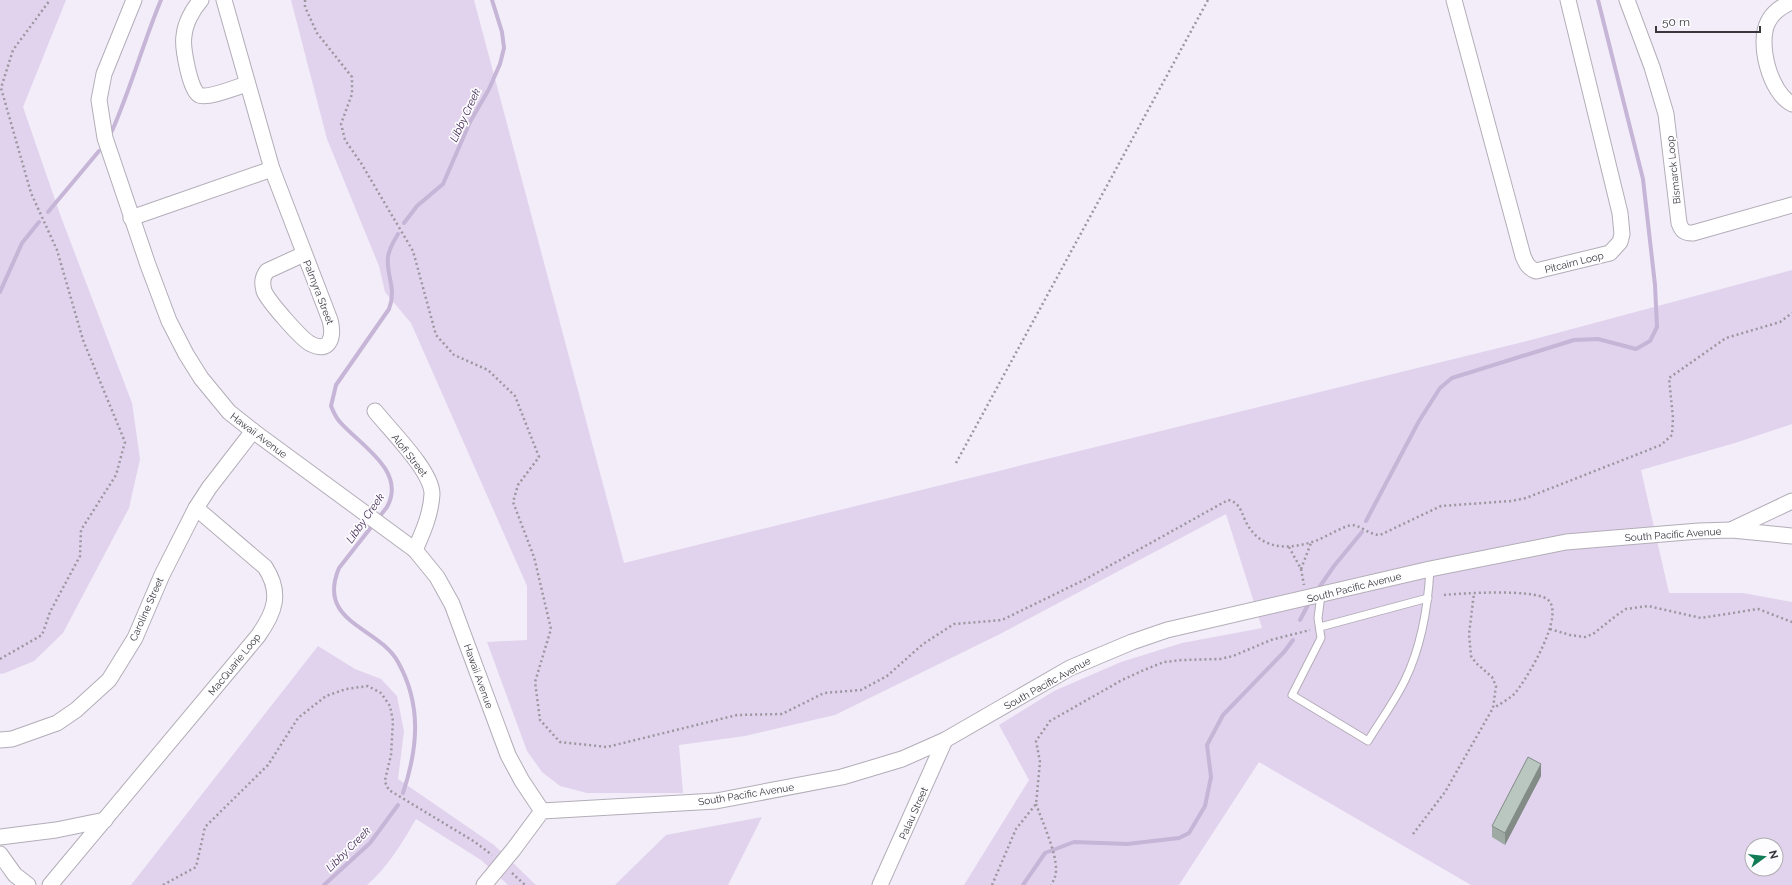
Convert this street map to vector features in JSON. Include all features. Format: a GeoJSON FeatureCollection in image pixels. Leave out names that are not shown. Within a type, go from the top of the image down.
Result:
{"type":"FeatureCollection","features":[{"type":"Feature","properties":{"kind":"street","name":"Hawaii Avenue"},"geometry":{"type":"LineString","coordinates":[[134,0],[104,74],[99,100],[105,138],[131,218],[169,321],[186,354],[201,378],[229,412],[415,550],[438,577],[452,604],[508,755],[522,781],[542,811]]}},
{"type":"Feature","properties":{"kind":"street"},"geometry":{"type":"LineString","coordinates":[[200,0],[195,6],[188,22],[183,47],[195,92],[199,95],[207,96],[247,84]]}},
{"type":"Feature","properties":{"kind":"street","name":"Palmyra Street"},"geometry":{"type":"LineString","coordinates":[[224,0],[272,169],[333,331],[329,343],[323,347],[318,347],[304,339],[269,299],[263,286],[263,276],[267,271],[304,254]]}},
{"type":"Feature","properties":{"kind":"street","name":"Pitcairn Loop"},"geometry":{"type":"LineString","coordinates":[[1454,0],[1523,256],[1530,269],[1536,271],[1605,255],[1616,249],[1622,234],[1620,213],[1568,0]]}},
{"type":"Feature","properties":{"kind":"street","name":"Bismarck Loop"},"geometry":{"type":"LineString","coordinates":[[1627,0],[1652,67],[1666,114],[1681,230],[1686,233],[1693,233],[1792,205]]}},
{"type":"Feature","properties":{"kind":"street"},"geometry":{"type":"LineString","coordinates":[[1791,3],[1774,13],[1767,23],[1764,34],[1763,48],[1772,79],[1781,94],[1792,104]]}},
{"type":"Feature","properties":{"kind":"street"},"geometry":{"type":"LineString","coordinates":[[131,218],[272,169]]}},
{"type":"Feature","properties":{"kind":"street","name":"Alofi Street"},"geometry":{"type":"LineString","coordinates":[[375,412],[418,464],[430,482],[432,493],[427,522],[415,550]]}},
{"type":"Feature","properties":{"kind":"street","name":"Caroline Street"},"geometry":{"type":"LineString","coordinates":[[0,740],[12,739],[57,723],[76,710],[109,680],[134,638],[162,575],[196,508],[209,488],[253,431]]}},
{"type":"Feature","properties":{"kind":"street"},"geometry":{"type":"LineString","coordinates":[[1732,530],[1792,501]]}},
{"type":"Feature","properties":{"kind":"street","name":"MacQuarie Loop"},"geometry":{"type":"LineString","coordinates":[[50,885],[258,636],[268,622],[273,609],[274,587],[271,576],[265,567],[196,508]]}},
{"type":"Feature","properties":{"kind":"street","name":"South Pacific Avenue"},"geometry":{"type":"LineString","coordinates":[[542,811],[716,801],[842,777],[902,759],[945,740],[1070,668],[1098,655],[1167,630],[1430,569],[1566,542],[1699,531],[1732,530],[1792,536]]}},
{"type":"Feature","properties":{"kind":"street","name":"Palau Street"},"geometry":{"type":"LineString","coordinates":[[879,884],[945,740]]}},
{"type":"Feature","properties":{"kind":"street"},"geometry":{"type":"LineString","coordinates":[[484,885],[513,850],[542,811]]}},
{"type":"Feature","properties":{"kind":"street"},"geometry":{"type":"LineString","coordinates":[[0,837],[56,830],[104,820]]}},
{"type":"Feature","properties":{"kind":"street"},"geometry":{"type":"LineString","coordinates":[[0,854],[15,875],[28,885]]}},
{"type":"Feature","properties":{"kind":"lane"},"geometry":{"type":"LineString","coordinates":[[1315,596],[1322,633],[1320,644],[1292,695],[1368,741],[1404,681],[1413,662],[1421,634],[1428,598],[1430,569]]}},
{"type":"Feature","properties":{"kind":"lane"},"geometry":{"type":"LineString","coordinates":[[1320,627],[1428,598]]}},
{"type":"Feature","properties":{"kind":"path"},"geometry":{"type":"LineString","coordinates":[[0,659],[42,636],[50,612],[80,556],[81,530],[116,475],[125,442],[83,340],[57,250],[30,193],[1,88],[13,50],[50,0]]}},
{"type":"Feature","properties":{"kind":"path"},"geometry":{"type":"LineString","coordinates":[[305,0],[305,7],[317,32],[352,77],[352,94],[341,124],[345,140],[361,162],[414,251],[436,335],[454,355],[488,370],[515,396],[539,457],[518,485],[513,502],[534,557],[551,629],[535,682],[540,720],[560,742],[607,747],[737,716],[782,714],[824,693],[861,690],[887,676],[923,644],[954,624],[1002,620],[1084,580],[1228,500],[1234,501],[1239,506],[1250,531],[1257,539],[1268,544],[1289,547],[1312,543],[1351,525],[1355,525],[1376,535],[1380,535],[1441,506],[1511,501],[1526,498],[1661,445],[1672,435],[1673,418],[1669,378],[1726,338],[1780,322],[1792,313]]}},
{"type":"Feature","properties":{"kind":"path"},"geometry":{"type":"LineString","coordinates":[[956,463],[1208,0]]}},
{"type":"Feature","properties":{"kind":"path"},"geometry":{"type":"LineString","coordinates":[[1289,547],[1301,569],[1312,543]]}},
{"type":"Feature","properties":{"kind":"path"},"geometry":{"type":"LineString","coordinates":[[1444,595],[1474,593],[1541,596],[1548,599],[1553,610],[1550,629],[1532,666],[1515,692],[1493,708]]}},
{"type":"Feature","properties":{"kind":"path"},"geometry":{"type":"LineString","coordinates":[[1413,834],[1445,792],[1493,708],[1496,686],[1492,677],[1476,663],[1471,656],[1469,634],[1474,593]]}},
{"type":"Feature","properties":{"kind":"path"},"geometry":{"type":"LineString","coordinates":[[1550,629],[1566,634],[1585,637],[1593,634],[1617,615],[1626,610],[1648,606],[1702,618],[1758,609],[1792,622]]}},
{"type":"Feature","properties":{"kind":"path"},"geometry":{"type":"LineString","coordinates":[[1051,885],[1055,879],[1056,870],[1054,859],[1036,804],[1040,762],[1036,740],[1050,722],[1122,680],[1164,662],[1220,659],[1233,656],[1265,642],[1320,627]]}},
{"type":"Feature","properties":{"kind":"path"},"geometry":{"type":"LineString","coordinates":[[163,885],[196,867],[205,827],[268,765],[298,718],[326,696],[346,689],[368,686],[381,692],[390,706],[393,721],[391,755],[385,780],[389,790],[481,846],[501,863]]}},
{"type":"Feature","properties":{"kind":"path"},"geometry":{"type":"LineString","coordinates":[[992,885],[1016,828],[1036,804]]}},
{"type":"Feature","properties":{"kind":"shaded area"},"geometry":{"type":"Polygon","coordinates":[[[0,0],[66,0],[23,107],[61,217],[132,403],[140,459],[129,508],[63,633],[34,661],[0,674],[0,0]]]}},
{"type":"Feature","properties":{"kind":"shaded area"},"geometry":{"type":"Polygon","coordinates":[[[291,0],[474,0],[624,563],[1531,340],[1792,270],[1792,424],[1735,443],[1641,470],[1669,593],[1743,593],[1792,602],[1792,885],[1471,885],[1259,762],[1179,885],[964,885],[1029,780],[999,725],[1054,691],[1121,662],[1182,643],[1262,628],[1226,514],[1000,634],[835,715],[745,736],[679,745],[683,793],[587,793],[560,786],[542,772],[527,751],[487,642],[527,640],[527,586],[411,323],[385,292],[379,266],[327,139],[291,0]]]}},
{"type":"Feature","properties":{"kind":"shaded area"},"geometry":{"type":"Polygon","coordinates":[[[318,646],[355,669],[381,679],[397,696],[404,731],[398,779],[494,845],[536,885],[508,885],[481,860],[416,819],[388,863],[367,885],[131,885],[318,646]]]}},
{"type":"Feature","properties":{"kind":"shaded area"},"geometry":{"type":"Polygon","coordinates":[[[762,817],[728,885],[615,885],[666,835],[762,817]]]}},
{"type":"Feature","properties":{"kind":"building"},"geometry":{"type":"Polygon","coordinates":[[[1528,757],[1541,764],[1505,833],[1492,826],[1528,757]]]}},
{"type":"Feature","properties":{"kind":"waterway"},"geometry":{"type":"LineString","coordinates":[[112,131],[161,0]]}},
{"type":"Feature","properties":{"kind":"waterway","name":"Libby Creek"},"geometry":{"type":"LineString","coordinates":[[404,223],[417,206],[443,184],[470,122],[489,89],[500,64],[504,48],[502,32],[492,0]]}},
{"type":"Feature","properties":{"kind":"waterway"},"geometry":{"type":"LineString","coordinates":[[1366,521],[1419,421],[1440,388],[1452,378],[1574,340],[1598,339],[1636,349],[1650,341],[1657,327],[1655,285],[1643,179],[1598,0]]}},
{"type":"Feature","properties":{"kind":"waterway"},"geometry":{"type":"LineString","coordinates":[[48,212],[99,151]]}},
{"type":"Feature","properties":{"kind":"waterway"},"geometry":{"type":"LineString","coordinates":[[0,292],[22,243],[39,222]]}},
{"type":"Feature","properties":{"kind":"waterway","name":"Libby Creek"},"geometry":{"type":"LineString","coordinates":[[398,234],[388,257],[388,270],[392,288],[389,309],[336,385],[331,406],[339,420],[369,450],[386,470],[391,482],[392,494],[387,507],[339,568],[334,586],[336,601],[342,612],[352,622],[389,650],[398,662],[406,678],[414,710],[415,727],[412,760],[403,793]]}},
{"type":"Feature","properties":{"kind":"waterway"},"geometry":{"type":"LineString","coordinates":[[1316,592],[1334,566],[1362,532]]}},
{"type":"Feature","properties":{"kind":"waterway"},"geometry":{"type":"LineString","coordinates":[[1300,620],[1310,601]]}},
{"type":"Feature","properties":{"kind":"waterway"},"geometry":{"type":"LineString","coordinates":[[1023,885],[1045,853],[1074,842],[1127,844],[1179,838],[1189,833],[1205,806],[1211,777],[1207,745],[1223,715],[1284,652],[1293,640]]}},
{"type":"Feature","properties":{"kind":"waterway","name":"Libby Creek"},"geometry":{"type":"LineString","coordinates":[[324,885],[370,843],[398,805]]}}]}
